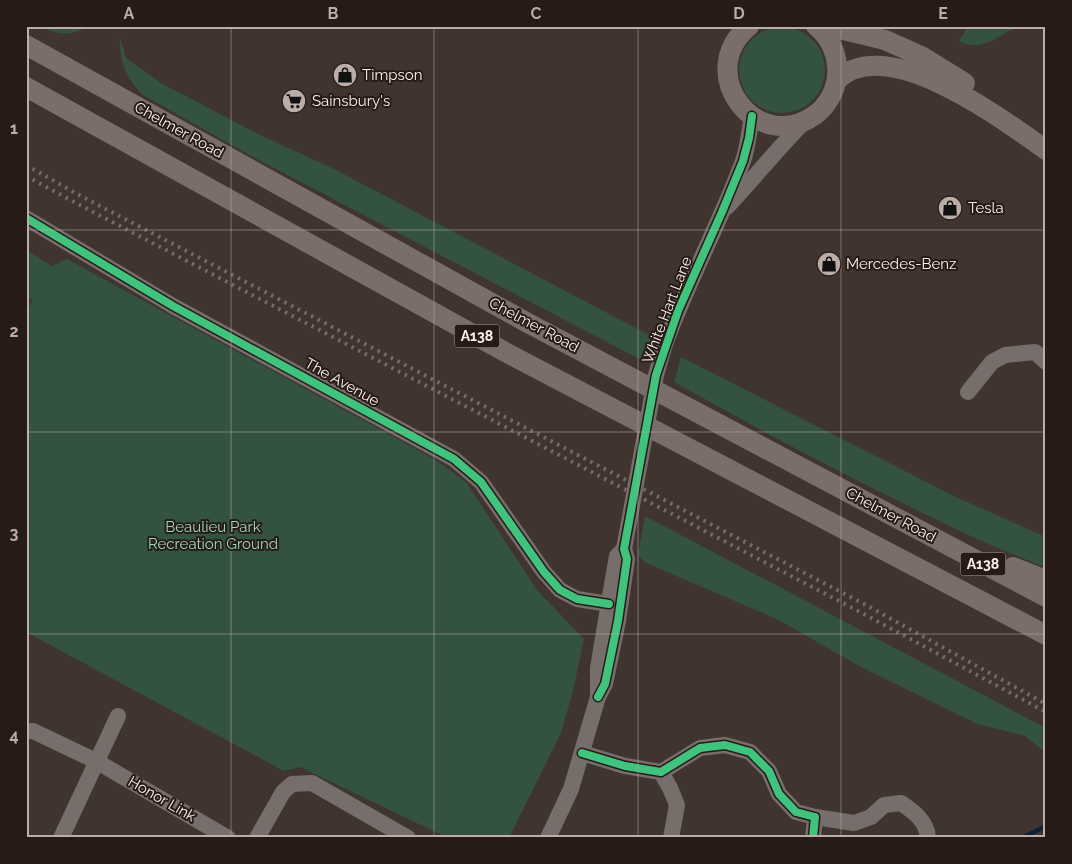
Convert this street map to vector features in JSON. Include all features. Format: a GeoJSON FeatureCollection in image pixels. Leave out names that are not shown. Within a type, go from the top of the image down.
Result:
{"type":"FeatureCollection","features":[{"type":"Feature","properties":{"kind":"main road"},"geometry":{"type":"LineString","coordinates":[[744,30],[729,55],[727,71],[729,83],[736,100],[752,116],[767,124],[779,126],[791,125],[806,120],[818,113],[826,105],[833,92],[837,80],[837,63],[832,46],[824,33],[816,26]]}},
{"type":"Feature","properties":{"kind":"main road"},"geometry":{"type":"LineString","coordinates":[[827,26],[877,38],[923,57],[971,87],[1001,118]]}},
{"type":"Feature","properties":{"kind":"main road","name":"Chelmer Road"},"geometry":{"type":"LineString","coordinates":[[26,45],[526,322],[1046,597]]}},
{"type":"Feature","properties":{"kind":"main road"},"geometry":{"type":"LineString","coordinates":[[837,80],[851,69],[871,65],[891,66],[931,79],[1001,118],[1046,150]]}},
{"type":"Feature","properties":{"kind":"main road","name":"A138"},"geometry":{"type":"LineString","coordinates":[[26,87],[507,353],[1046,635]]}},
{"type":"Feature","properties":{"kind":"main road","name":"A138"},"geometry":{"type":"LineString","coordinates":[[920,531],[1046,580]]}},
{"type":"Feature","properties":{"kind":"main road"},"geometry":{"type":"LineString","coordinates":[[932,577],[1046,642]]}},
{"type":"Feature","properties":{"kind":"street","name":"White Hart Lane"},"geometry":{"type":"LineString","coordinates":[[548,838],[571,789],[598,696],[605,684],[618,622],[627,559],[624,549],[656,375],[678,311],[743,161],[752,116]]}},
{"type":"Feature","properties":{"kind":"street","name":"White Hart Lane"},"geometry":{"type":"LineString","coordinates":[[722,212],[762,171],[775,152],[806,120]]}},
{"type":"Feature","properties":{"kind":"street","name":"The Avenue"},"geometry":{"type":"LineString","coordinates":[[26,218],[173,306],[454,459],[481,482],[544,572],[560,590],[578,599],[609,604]]}},
{"type":"Feature","properties":{"kind":"street"},"geometry":{"type":"LineString","coordinates":[[968,392],[992,362],[1005,355],[1035,352],[1046,362]]}},
{"type":"Feature","properties":{"kind":"street","name":"White Hart Lane"},"geometry":{"type":"LineString","coordinates":[[598,696],[598,668],[617,556],[624,549]]}},
{"type":"Feature","properties":{"kind":"street"},"geometry":{"type":"LineString","coordinates":[[61,838],[118,716]]}},
{"type":"Feature","properties":{"kind":"street","name":"Honor Link"},"geometry":{"type":"LineString","coordinates":[[26,731],[33,731],[96,761],[228,838]]}},
{"type":"Feature","properties":{"kind":"street"},"geometry":{"type":"LineString","coordinates":[[582,753],[625,766],[661,772],[700,748],[725,745],[750,752],[769,771],[779,794],[796,812],[854,823],[871,817],[884,805],[901,803],[918,814],[928,834],[928,838]]}},
{"type":"Feature","properties":{"kind":"street"},"geometry":{"type":"LineString","coordinates":[[661,772],[677,805],[671,838]]}},
{"type":"Feature","properties":{"kind":"street"},"geometry":{"type":"LineString","coordinates":[[257,838],[283,792],[292,784],[312,783],[408,838]]}},
{"type":"Feature","properties":{"kind":"street"},"geometry":{"type":"LineString","coordinates":[[813,838],[815,817]]}},
{"type":"Feature","properties":{"kind":"green space"},"geometry":{"type":"Polygon","coordinates":[[[39,26],[88,26],[76,32],[64,34],[39,26]]]}},
{"type":"Feature","properties":{"kind":"green space"},"geometry":{"type":"Polygon","coordinates":[[[968,26],[1019,26],[989,42],[975,45],[959,41],[968,26]]]}},
{"type":"Feature","properties":{"kind":"green space"},"geometry":{"type":"Polygon","coordinates":[[[782,27],[798,30],[806,34],[818,46],[822,54],[825,70],[822,86],[818,94],[806,106],[798,110],[782,113],[766,110],[758,106],[746,94],[742,86],[739,70],[742,54],[746,46],[758,34],[766,30],[782,27]]]}},
{"type":"Feature","properties":{"kind":"green space"},"geometry":{"type":"Polygon","coordinates":[[[120,37],[126,58],[161,83],[258,134],[334,169],[653,337],[645,362],[251,156],[143,95],[132,82],[125,69],[122,61],[120,37]]]}},
{"type":"Feature","properties":{"kind":"green space","name":"Beaulieu Park Recreation Ground"},"geometry":{"type":"Polygon","coordinates":[[[26,250],[52,266],[67,259],[436,460],[467,483],[537,590],[584,639],[573,691],[561,733],[509,838],[448,838],[300,767],[284,771],[26,632],[26,312],[33,300],[26,296],[26,250]]]}},
{"type":"Feature","properties":{"kind":"green space"},"geometry":{"type":"Polygon","coordinates":[[[681,357],[956,497],[1046,537],[1046,568],[972,537],[889,497],[781,441],[674,382],[681,357]]]}},
{"type":"Feature","properties":{"kind":"green space"},"geometry":{"type":"Polygon","coordinates":[[[645,516],[1046,728],[1046,753],[1025,736],[977,724],[859,666],[779,620],[644,562],[638,555],[645,516]]]}},
{"type":"Feature","properties":{"kind":"waterway"},"geometry":{"type":"LineString","coordinates":[[1022,838],[1046,826]]}},
{"type":"Feature","properties":{"kind":"railway"},"geometry":{"type":"LineString","coordinates":[[26,165],[77,194],[864,604],[1046,704]]}},
{"type":"Feature","properties":{"kind":"railway"},"geometry":{"type":"LineString","coordinates":[[26,176],[862,613],[1046,712]]}},
{"type":"Feature","properties":{"kind":"cycle path"},"geometry":{"type":"LineString","coordinates":[[598,697],[605,684],[618,621],[627,559],[624,549],[656,375],[678,311],[743,161],[752,116]]}},
{"type":"Feature","properties":{"kind":"cycle path"},"geometry":{"type":"LineString","coordinates":[[26,218],[173,306],[454,459],[481,482],[544,572],[560,590],[577,599],[609,604]]}},
{"type":"Feature","properties":{"kind":"cycle path"},"geometry":{"type":"LineString","coordinates":[[582,753],[625,766],[661,772],[700,748],[725,745],[750,752],[769,771],[779,794],[796,812],[815,817],[813,838]]}},
{"type":"Feature","properties":{"kind":"place","name":"Timpson"},"geometry":{"type":"Point","coordinates":[345,75]}},
{"type":"Feature","properties":{"kind":"place","name":"Sainsbury's"},"geometry":{"type":"Point","coordinates":[294,101]}},
{"type":"Feature","properties":{"kind":"place","name":"Tesla"},"geometry":{"type":"Point","coordinates":[950,208]}},
{"type":"Feature","properties":{"kind":"place","name":"Mercedes-Benz"},"geometry":{"type":"Point","coordinates":[829,264]}}]}
